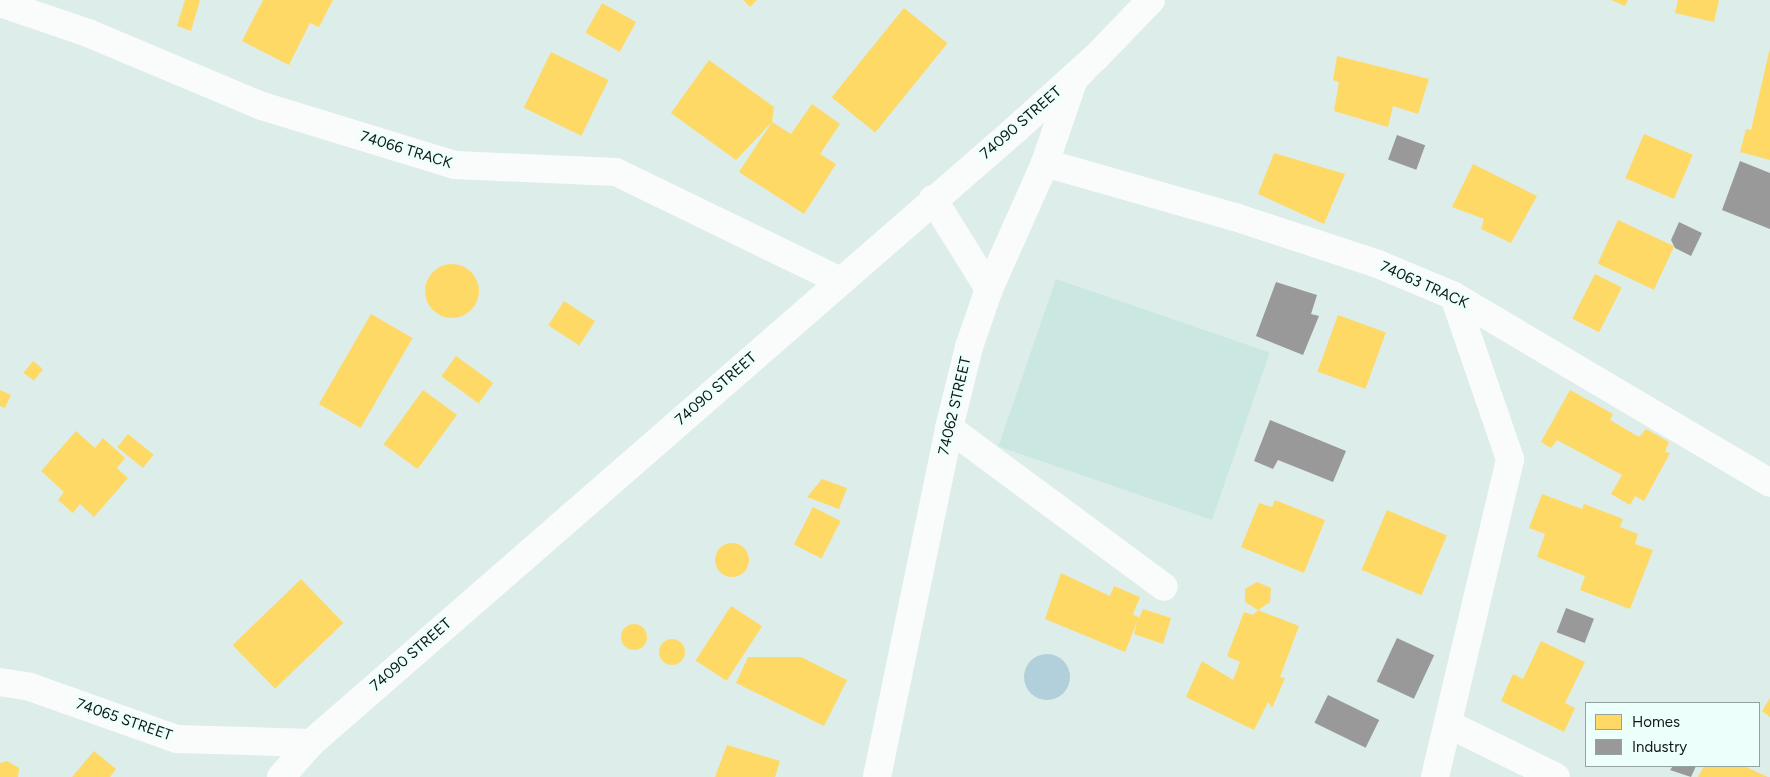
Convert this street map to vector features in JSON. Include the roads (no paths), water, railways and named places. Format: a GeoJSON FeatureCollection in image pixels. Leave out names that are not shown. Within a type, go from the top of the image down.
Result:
{"type":"FeatureCollection","features":[{"type":"Feature","properties":{"kind":"street","name":"74090 STREET"},"geometry":{"type":"LineString","coordinates":[[281,777],[311,743],[1096,56],[1151,0]]}},
{"type":"Feature","properties":{"kind":"street","name":"74066 TRACK"},"geometry":{"type":"LineString","coordinates":[[0,3],[88,33],[262,106],[455,165],[616,172],[840,281]]}},
{"type":"Feature","properties":{"kind":"street","name":"74062 STREET"},"geometry":{"type":"LineString","coordinates":[[877,777],[949,428],[969,347],[989,289],[1045,163],[1074,79],[1096,56]]}},
{"type":"Feature","properties":{"kind":"street","name":"74063 TRACK"},"geometry":{"type":"LineString","coordinates":[[1045,163],[1235,217],[1378,264],[1454,296],[1770,483]]}},
{"type":"Feature","properties":{"kind":"street"},"geometry":{"type":"LineString","coordinates":[[933,199],[989,289]]}},
{"type":"Feature","properties":{"kind":"street"},"geometry":{"type":"LineString","coordinates":[[1435,777],[1510,459],[1454,296]]}},
{"type":"Feature","properties":{"kind":"street"},"geometry":{"type":"LineString","coordinates":[[949,428],[1164,587]]}},
{"type":"Feature","properties":{"kind":"street","name":"74065 STREET"},"geometry":{"type":"LineString","coordinates":[[0,682],[30,687],[177,739],[311,743]]}},
{"type":"Feature","properties":{"kind":"street"},"geometry":{"type":"LineString","coordinates":[[1448,724],[1556,777]]}},
{"type":"Feature","properties":{"kind":"water"},"geometry":{"type":"Polygon","coordinates":[[[1042,654],[1052,654],[1066,664],[1070,677],[1066,690],[1060,696],[1052,700],[1042,700],[1028,690],[1024,682],[1024,672],[1034,658],[1042,654]]]}}]}
